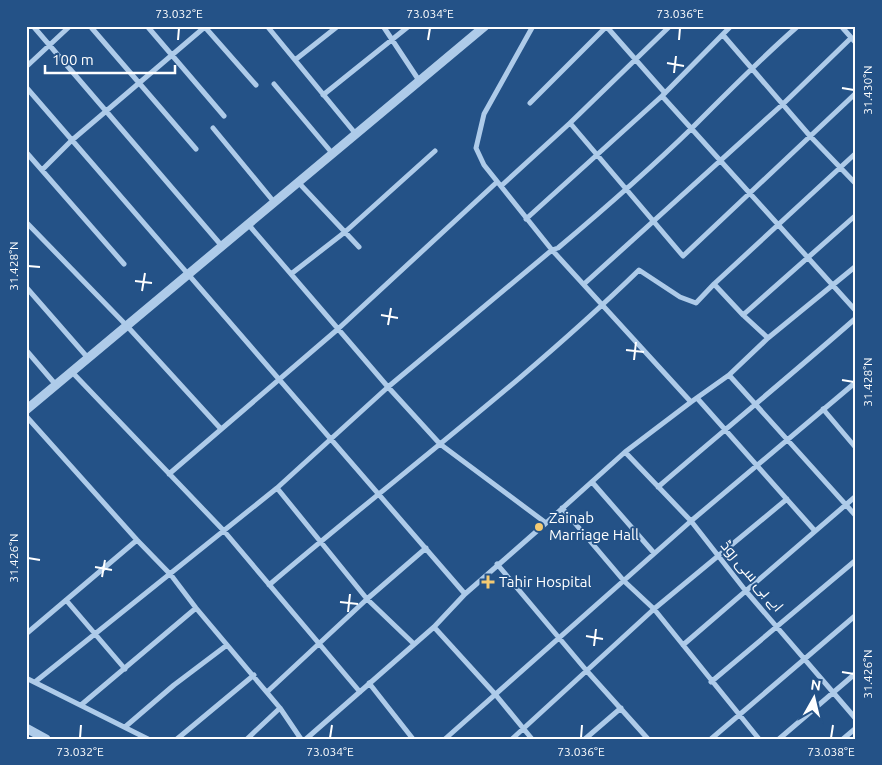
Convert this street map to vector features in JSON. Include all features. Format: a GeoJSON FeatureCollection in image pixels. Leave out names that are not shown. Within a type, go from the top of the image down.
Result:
{"type":"FeatureCollection","features":[{"type":"Feature","properties":{"kind":"street"},"geometry":{"type":"LineString","coordinates":[[33,26],[105,112],[222,245]]}},
{"type":"Feature","properties":{"kind":"street"},"geometry":{"type":"LineString","coordinates":[[26,67],[70,26]]}},
{"type":"Feature","properties":{"kind":"street"},"geometry":{"type":"LineString","coordinates":[[90,26],[196,149]]}},
{"type":"Feature","properties":{"kind":"street"},"geometry":{"type":"LineString","coordinates":[[147,26],[224,116]]}},
{"type":"Feature","properties":{"kind":"street"},"geometry":{"type":"LineString","coordinates":[[295,60],[338,26]]}},
{"type":"Feature","properties":{"kind":"street"},"geometry":{"type":"LineString","coordinates":[[383,26],[420,82]]}},
{"type":"Feature","properties":{"kind":"street"},"geometry":{"type":"LineString","coordinates":[[323,95],[409,26]]}},
{"type":"Feature","properties":{"kind":"street"},"geometry":{"type":"LineString","coordinates":[[26,410],[485,26]]}},
{"type":"Feature","properties":{"kind":"street"},"geometry":{"type":"LineString","coordinates":[[533,26],[484,114],[476,148],[484,165],[552,250],[691,402]]}},
{"type":"Feature","properties":{"kind":"street"},"geometry":{"type":"LineString","coordinates":[[530,104],[606,26],[636,59],[691,129],[856,311]]}},
{"type":"Feature","properties":{"kind":"street"},"geometry":{"type":"LineString","coordinates":[[169,474],[338,329],[499,184],[570,123],[670,26]]}},
{"type":"Feature","properties":{"kind":"street"},"geometry":{"type":"LineString","coordinates":[[526,219],[598,156],[663,95],[731,26]]}},
{"type":"Feature","properties":{"kind":"street"},"geometry":{"type":"LineString","coordinates":[[35,682],[171,575],[276,488],[388,388],[627,189],[691,129],[751,68],[798,26]]}},
{"type":"Feature","properties":{"kind":"street"},"geometry":{"type":"LineString","coordinates":[[841,26],[856,43]]}},
{"type":"Feature","properties":{"kind":"street"},"geometry":{"type":"LineString","coordinates":[[42,170],[71,141],[205,27],[256,86]]}},
{"type":"Feature","properties":{"kind":"street"},"geometry":{"type":"LineString","coordinates":[[270,27],[355,133]]}},
{"type":"Feature","properties":{"kind":"street"},"geometry":{"type":"LineString","coordinates":[[722,35],[810,136],[856,184]]}},
{"type":"Feature","properties":{"kind":"street"},"geometry":{"type":"LineString","coordinates":[[584,284],[652,220],[783,104],[851,38]]}},
{"type":"Feature","properties":{"kind":"street"},"geometry":{"type":"LineString","coordinates":[[274,84],[332,153]]}},
{"type":"Feature","properties":{"kind":"street"},"geometry":{"type":"LineString","coordinates":[[26,87],[71,141],[190,273],[465,594]]}},
{"type":"Feature","properties":{"kind":"street"},"geometry":{"type":"LineString","coordinates":[[570,123],[683,256],[856,93]]}},
{"type":"Feature","properties":{"kind":"street"},"geometry":{"type":"LineString","coordinates":[[213,128],[274,202]]}},
{"type":"Feature","properties":{"kind":"street"},"geometry":{"type":"LineString","coordinates":[[291,274],[345,232],[435,151]]}},
{"type":"Feature","properties":{"kind":"street"},"geometry":{"type":"LineString","coordinates":[[26,152],[124,264]]}},
{"type":"Feature","properties":{"kind":"street"},"geometry":{"type":"LineString","coordinates":[[269,585],[440,444],[602,306],[639,270],[680,297],[696,303],[714,284],[856,153]]}},
{"type":"Feature","properties":{"kind":"street"},"geometry":{"type":"LineString","coordinates":[[298,182],[358,247]]}},
{"type":"Feature","properties":{"kind":"street"},"geometry":{"type":"LineString","coordinates":[[743,315],[856,214]]}},
{"type":"Feature","properties":{"kind":"street"},"geometry":{"type":"LineString","coordinates":[[26,222],[127,326],[221,428]]}},
{"type":"Feature","properties":{"kind":"street"},"geometry":{"type":"LineString","coordinates":[[247,224],[388,388],[440,444],[546,524]]}},
{"type":"Feature","properties":{"kind":"street"},"geometry":{"type":"LineString","coordinates":[[306,739],[434,627],[497,564],[546,524],[625,452],[729,375],[768,338],[856,266]]}},
{"type":"Feature","properties":{"kind":"street"},"geometry":{"type":"LineString","coordinates":[[714,284],[768,338]]}},
{"type":"Feature","properties":{"kind":"street"},"geometry":{"type":"LineString","coordinates":[[26,287],[88,358]]}},
{"type":"Feature","properties":{"kind":"street"},"geometry":{"type":"LineString","coordinates":[[658,486],[755,403],[777,388],[856,318]]}},
{"type":"Feature","properties":{"kind":"street"},"geometry":{"type":"LineString","coordinates":[[26,350],[56,385]]}},
{"type":"Feature","properties":{"kind":"street"},"geometry":{"type":"LineString","coordinates":[[71,371],[224,531],[360,692]]}},
{"type":"Feature","properties":{"kind":"street"},"geometry":{"type":"LineString","coordinates":[[729,375],[856,516]]}},
{"type":"Feature","properties":{"kind":"street"},"geometry":{"type":"LineString","coordinates":[[444,739],[560,639],[654,553],[856,382]]}},
{"type":"Feature","properties":{"kind":"street"},"geometry":{"type":"LineString","coordinates":[[697,398],[815,531]]}},
{"type":"Feature","properties":{"kind":"street"},"geometry":{"type":"LineString","coordinates":[[824,410],[854,440],[856,448]]}},
{"type":"Feature","properties":{"kind":"street"},"geometry":{"type":"LineString","coordinates":[[26,416],[136,540],[171,575],[196,608],[254,675],[301,739]]}},
{"type":"Feature","properties":{"kind":"street","name":"اے بی سی روڈ"},"geometry":{"type":"LineString","coordinates":[[625,452],[691,521],[745,590],[856,719]]}},
{"type":"Feature","properties":{"kind":"street"},"geometry":{"type":"LineString","coordinates":[[592,482],[654,553]]}},
{"type":"Feature","properties":{"kind":"street"},"geometry":{"type":"LineString","coordinates":[[276,488],[367,598],[414,644]]}},
{"type":"Feature","properties":{"kind":"street"},"geometry":{"type":"LineString","coordinates":[[683,645],[856,496]]}},
{"type":"Feature","properties":{"kind":"street"},"geometry":{"type":"LineString","coordinates":[[512,739],[654,609],[787,499]]}},
{"type":"Feature","properties":{"kind":"street"},"geometry":{"type":"LineString","coordinates":[[562,508],[624,580],[654,609],[711,682],[759,739]]}},
{"type":"Feature","properties":{"kind":"street"},"geometry":{"type":"LineString","coordinates":[[26,634],[136,540]]}},
{"type":"Feature","properties":{"kind":"street"},"geometry":{"type":"LineString","coordinates":[[267,692],[367,598],[426,548]]}},
{"type":"Feature","properties":{"kind":"street"},"geometry":{"type":"LineString","coordinates":[[711,682],[856,560]]}},
{"type":"Feature","properties":{"kind":"street"},"geometry":{"type":"LineString","coordinates":[[497,564],[586,670],[648,739]]}},
{"type":"Feature","properties":{"kind":"street"},"geometry":{"type":"LineString","coordinates":[[66,600],[125,668]]}},
{"type":"Feature","properties":{"kind":"street"},"geometry":{"type":"LineString","coordinates":[[81,706],[196,608]]}},
{"type":"Feature","properties":{"kind":"street"},"geometry":{"type":"LineString","coordinates":[[711,739],[803,658],[856,615]]}},
{"type":"Feature","properties":{"kind":"street"},"geometry":{"type":"LineString","coordinates":[[434,627],[495,694],[532,739]]}},
{"type":"Feature","properties":{"kind":"street"},"geometry":{"type":"LineString","coordinates":[[125,728],[174,685],[227,645]]}},
{"type":"Feature","properties":{"kind":"street"},"geometry":{"type":"LineString","coordinates":[[779,739],[856,673]]}},
{"type":"Feature","properties":{"kind":"street"},"geometry":{"type":"LineString","coordinates":[[177,739],[254,675]]}},
{"type":"Feature","properties":{"kind":"street"},"geometry":{"type":"LineString","coordinates":[[26,678],[148,739]]}},
{"type":"Feature","properties":{"kind":"street"},"geometry":{"type":"LineString","coordinates":[[369,683],[413,739]]}},
{"type":"Feature","properties":{"kind":"street"},"geometry":{"type":"LineString","coordinates":[[247,739],[280,708]]}},
{"type":"Feature","properties":{"kind":"street"},"geometry":{"type":"LineString","coordinates":[[585,739],[621,708]]}},
{"type":"Feature","properties":{"kind":"street"},"geometry":{"type":"LineString","coordinates":[[26,728],[46,739]]}},
{"type":"Feature","properties":{"kind":"street"},"geometry":{"type":"LineString","coordinates":[[843,739],[856,728]]}},
{"type":"Feature","properties":{"kind":"place","name":"Zainab Marriage Hall"},"geometry":{"type":"Point","coordinates":[539,527]}},
{"type":"Feature","properties":{"kind":"place","name":"Tahir Hospital"},"geometry":{"type":"Point","coordinates":[488,582]}}]}
